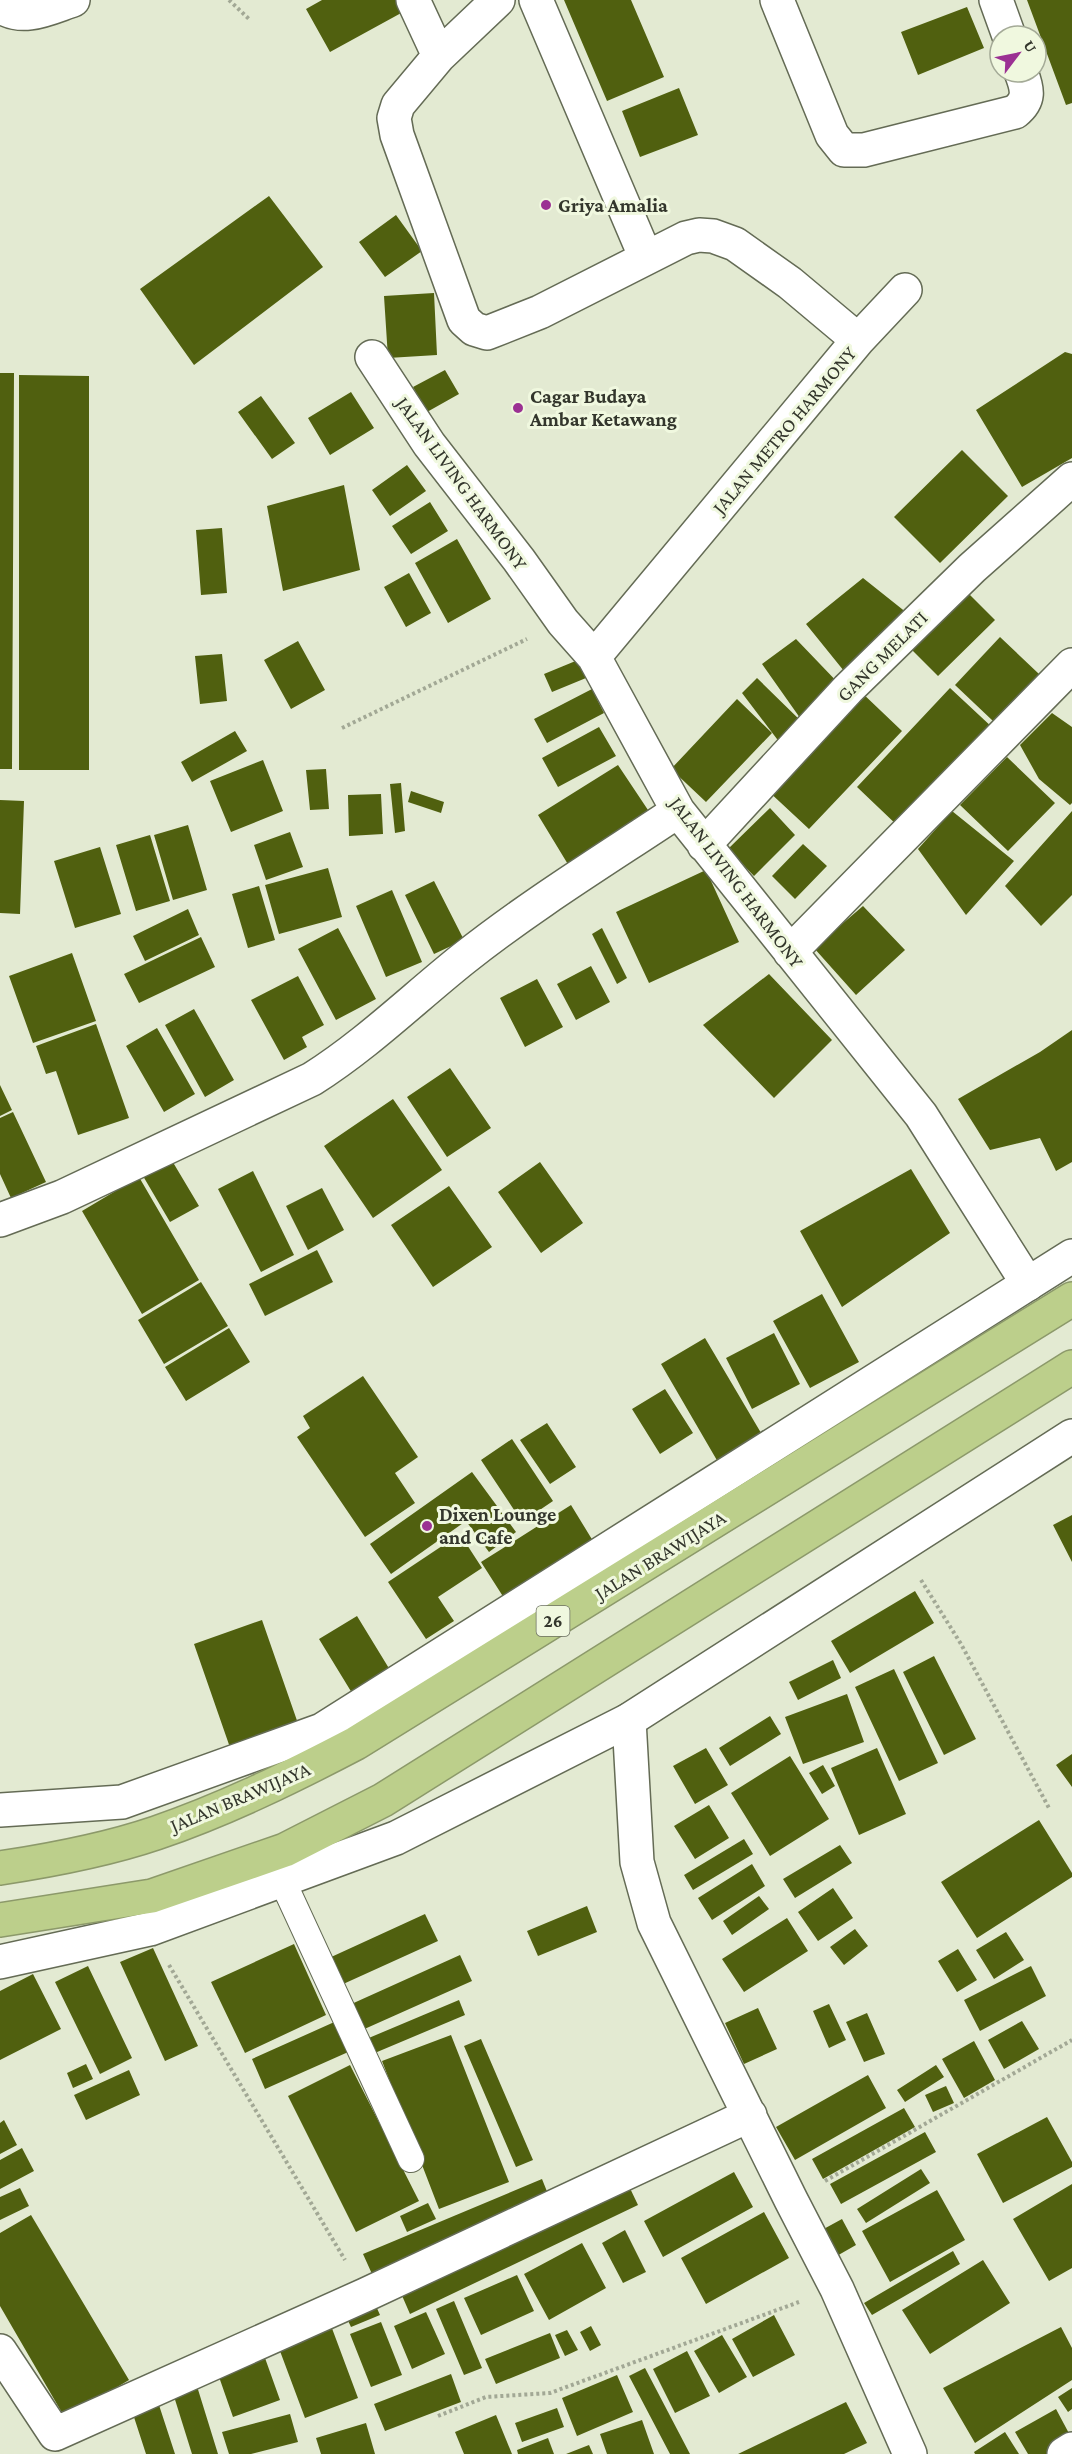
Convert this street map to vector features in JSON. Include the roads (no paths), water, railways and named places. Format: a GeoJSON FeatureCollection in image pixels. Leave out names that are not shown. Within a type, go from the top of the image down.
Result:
{"type":"FeatureCollection","features":[{"type":"Feature","properties":{"kind":"highway","name":"JALAN BRAWIJAYA"},"geometry":{"type":"LineString","coordinates":[[0,1868],[65,1858],[155,1833],[274,1786],[357,1743],[1072,1299]]}},
{"type":"Feature","properties":{"kind":"highway"},"geometry":{"type":"LineString","coordinates":[[0,1920],[152,1896],[285,1850],[383,1800],[1072,1367]]}},
{"type":"Feature","properties":{"kind":"street"},"geometry":{"type":"LineString","coordinates":[[0,6],[17,14],[30,14],[73,0]]}},
{"type":"Feature","properties":{"kind":"street"},"geometry":{"type":"LineString","coordinates":[[413,0],[439,56]]}},
{"type":"Feature","properties":{"kind":"street","name":"JALAN METRO HARMONY"},"geometry":{"type":"LineString","coordinates":[[498,0],[439,56],[398,105],[394,118],[397,135],[464,320],[474,329],[487,333],[540,312],[699,234],[713,236],[735,244],[790,283],[858,340],[594,657]]}},
{"type":"Feature","properties":{"kind":"street"},"geometry":{"type":"LineString","coordinates":[[536,0],[646,258]]}},
{"type":"Feature","properties":{"kind":"street"},"geometry":{"type":"LineString","coordinates":[[777,0],[832,135],[844,150],[864,150],[1015,112],[1024,104],[1028,96],[1024,84]]}},
{"type":"Feature","properties":{"kind":"street"},"geometry":{"type":"LineString","coordinates":[[996,0],[1005,24]]}},
{"type":"Feature","properties":{"kind":"street"},"geometry":{"type":"LineString","coordinates":[[858,340],[905,290]]}},
{"type":"Feature","properties":{"kind":"street","name":"JALAN LIVING HARMONY"},"geometry":{"type":"LineString","coordinates":[[372,357],[429,444],[519,560],[562,622],[594,657],[678,811],[921,1115],[1028,1284]]}},
{"type":"Feature","properties":{"kind":"street","name":"GANG MELATI"},"geometry":{"type":"LineString","coordinates":[[704,845],[848,689],[972,568],[1072,479]]}},
{"type":"Feature","properties":{"kind":"street"},"geometry":{"type":"LineString","coordinates":[[790,952],[1072,665]]}},
{"type":"Feature","properties":{"kind":"street"},"geometry":{"type":"LineString","coordinates":[[0,1220],[63,1197],[312,1079],[338,1063],[464,958],[550,896],[678,811]]}},
{"type":"Feature","properties":{"kind":"street"},"geometry":{"type":"LineString","coordinates":[[0,1810],[122,1802],[322,1730],[1072,1256]]}},
{"type":"Feature","properties":{"kind":"street"},"geometry":{"type":"LineString","coordinates":[[0,1962],[150,1929],[396,1838],[629,1720],[1072,1436]]}},
{"type":"Feature","properties":{"kind":"street"},"geometry":{"type":"LineString","coordinates":[[629,1720],[637,1862],[654,1923],[837,2289],[910,2454]]}},
{"type":"Feature","properties":{"kind":"street"},"geometry":{"type":"LineString","coordinates":[[0,2352],[57,2444],[365,2295],[750,2115]]}},
{"type":"Feature","properties":{"kind":"street"},"geometry":{"type":"LineString","coordinates":[[1064,2454],[1072,2449]]}},
{"type":"Feature","properties":{"kind":"lane"},"geometry":{"type":"LineString","coordinates":[[282,1880],[411,2159]]}},
{"type":"Feature","properties":{"kind":"place","name":"Griya Amalia"},"geometry":{"type":"Point","coordinates":[546,205]}},
{"type":"Feature","properties":{"kind":"place","name":"Cagar Budaya Ambar Ketawang"},"geometry":{"type":"Point","coordinates":[518,408]}},
{"type":"Feature","properties":{"kind":"place","name":"Dixen Lounge and Cafe"},"geometry":{"type":"Point","coordinates":[427,1526]}}]}
